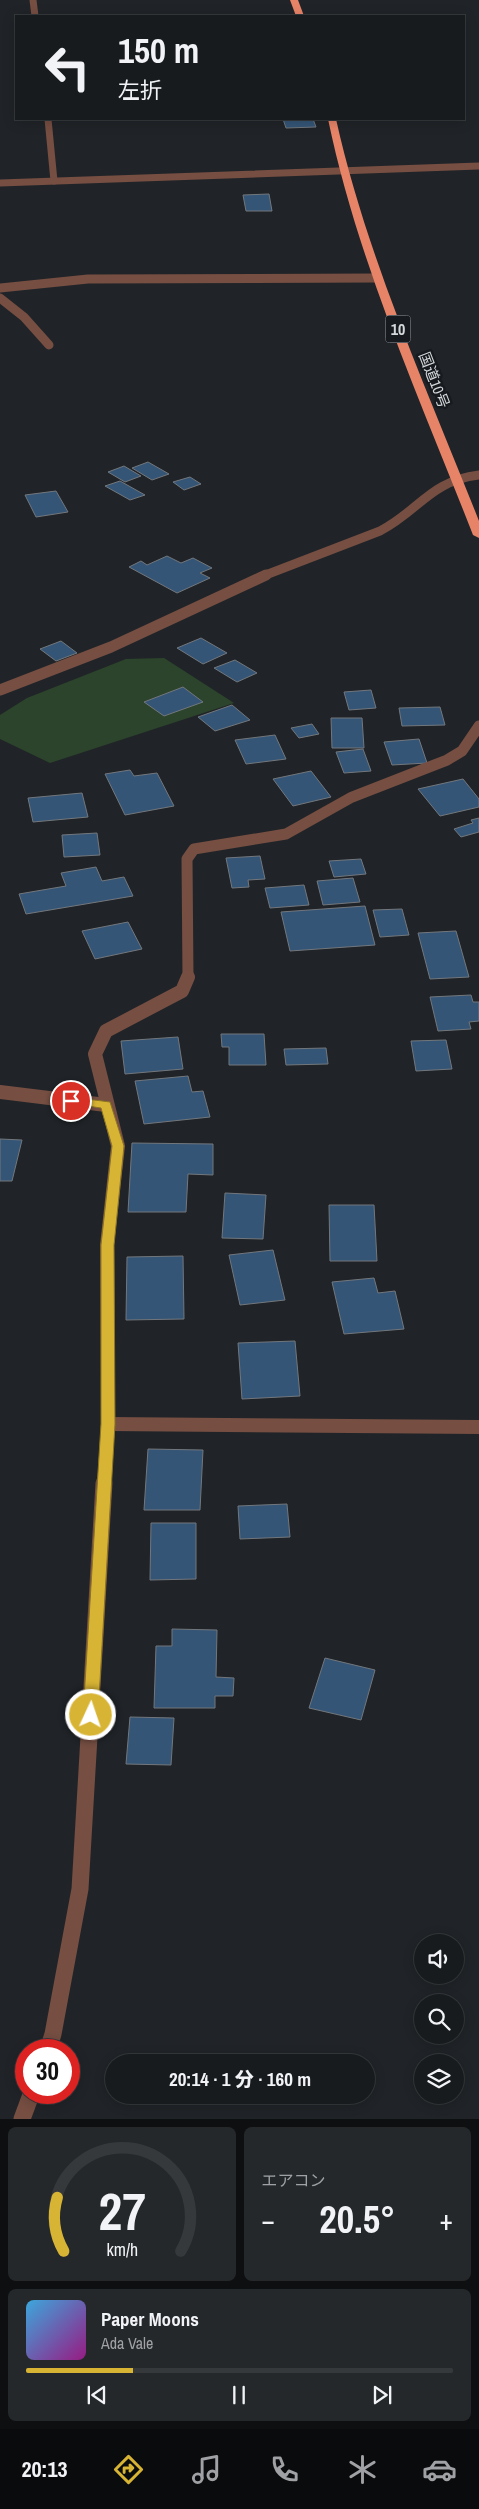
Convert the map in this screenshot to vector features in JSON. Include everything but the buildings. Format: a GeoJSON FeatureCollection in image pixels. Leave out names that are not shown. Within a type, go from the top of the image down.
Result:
{"type":"FeatureCollection","features":[{"type":"Feature","properties":{"kind":"highway"},"geometry":{"type":"LineString","coordinates":[[294,0],[300,15]]}},
{"type":"Feature","properties":{"kind":"highway","name":"国道10号"},"geometry":{"type":"LineString","coordinates":[[332,120],[343,170],[378,278],[479,535]]}},
{"type":"Feature","properties":{"kind":"street"},"geometry":{"type":"LineString","coordinates":[[33,0],[35,15]]}},
{"type":"Feature","properties":{"kind":"street"},"geometry":{"type":"LineString","coordinates":[[48,120],[54,181]]}},
{"type":"Feature","properties":{"kind":"street"},"geometry":{"type":"LineString","coordinates":[[0,183],[479,166]]}},
{"type":"Feature","properties":{"kind":"street"},"geometry":{"type":"LineString","coordinates":[[0,288],[88,279],[378,278]]}},
{"type":"Feature","properties":{"kind":"street"},"geometry":{"type":"LineString","coordinates":[[0,298],[24,317],[49,345]]}},
{"type":"Feature","properties":{"kind":"street"},"geometry":{"type":"LineString","coordinates":[[0,690],[124,642],[277,570],[381,530],[405,517],[423,497],[435,488],[456,479],[479,475]]}},
{"type":"Feature","properties":{"kind":"street"},"geometry":{"type":"LineString","coordinates":[[51,2039],[80,1889],[108,1424],[107,1245],[118,1146],[106,1105],[95,1054],[106,1031],[182,991],[189,975],[187,859],[194,849],[286,834],[352,797],[447,760],[462,751],[479,726]]}},
{"type":"Feature","properties":{"kind":"street"},"geometry":{"type":"LineString","coordinates":[[0,1092],[106,1105]]}},
{"type":"Feature","properties":{"kind":"street"},"geometry":{"type":"LineString","coordinates":[[108,1424],[479,1427]]}},
{"type":"Feature","properties":{"kind":"street"},"geometry":{"type":"LineString","coordinates":[[22,2119],[28,2104]]}},
{"type":"Feature","properties":{"kind":"green space"},"geometry":{"type":"Polygon","coordinates":[[[164,658],[234,703],[50,763],[0,739],[0,715],[27,698],[126,659],[164,658]]]}},
{"type":"Feature","properties":{"kind":"route"},"geometry":{"type":"LineString","coordinates":[[71,1101],[106,1105],[118,1146],[107,1245],[108,1424],[91,1715]]}}]}
